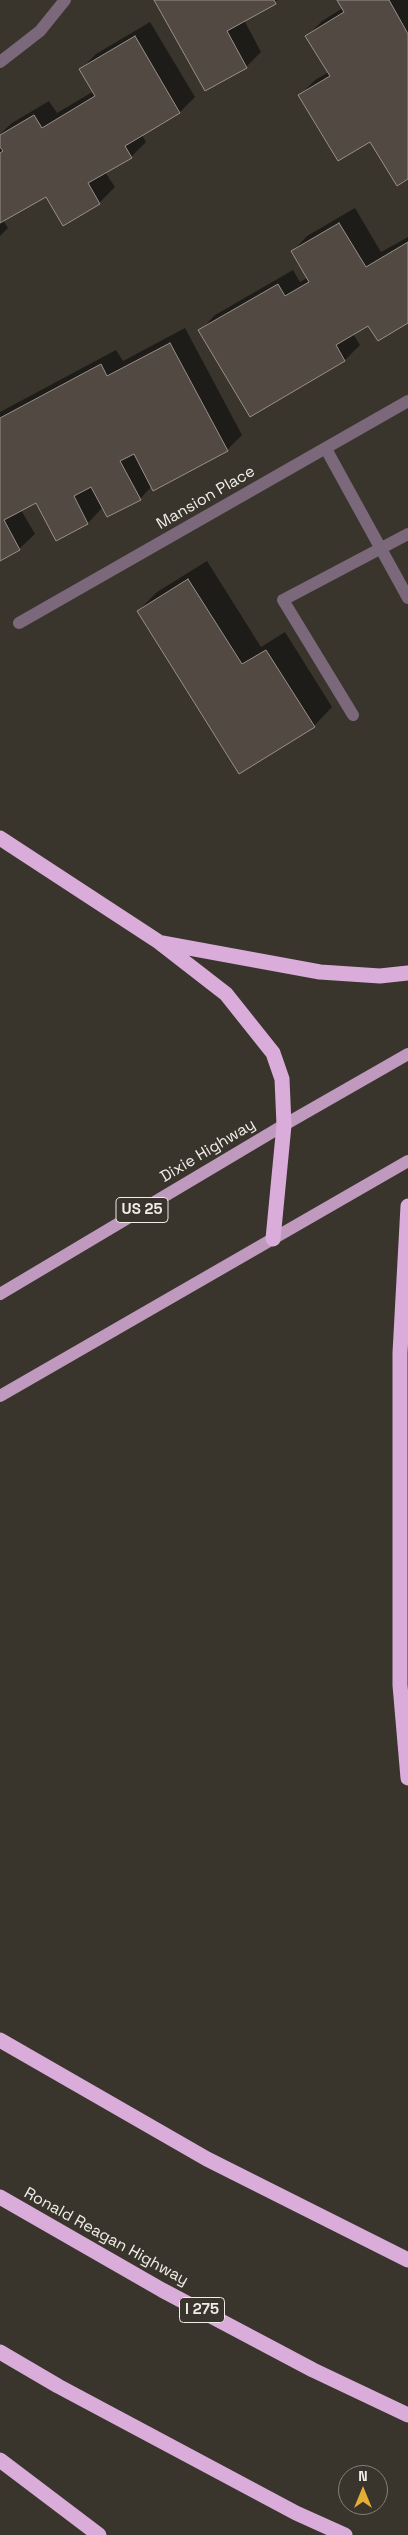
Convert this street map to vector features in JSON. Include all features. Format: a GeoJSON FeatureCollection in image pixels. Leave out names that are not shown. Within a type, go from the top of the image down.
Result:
{"type":"FeatureCollection","features":[{"type":"Feature","properties":{"kind":"highway"},"geometry":{"type":"LineString","coordinates":[[0,838],[159,942],[226,994],[273,1053],[282,1079],[284,1125],[273,1239]]}},
{"type":"Feature","properties":{"kind":"highway"},"geometry":{"type":"LineString","coordinates":[[159,942],[320,972],[380,976],[408,972]]}},
{"type":"Feature","properties":{"kind":"highway"},"geometry":{"type":"LineString","coordinates":[[408,1206],[400,1353],[400,1685],[408,1778]]}},
{"type":"Feature","properties":{"kind":"highway"},"geometry":{"type":"LineString","coordinates":[[0,2040],[207,2159],[408,2260]]}},
{"type":"Feature","properties":{"kind":"highway","name":"Ronald Reagan Highway"},"geometry":{"type":"LineString","coordinates":[[0,2197],[162,2290],[288,2356],[408,2415]]}},
{"type":"Feature","properties":{"kind":"highway"},"geometry":{"type":"LineString","coordinates":[[0,2352],[58,2386],[287,2508],[345,2535]]}},
{"type":"Feature","properties":{"kind":"highway"},"geometry":{"type":"LineString","coordinates":[[0,2460],[99,2535]]}},
{"type":"Feature","properties":{"kind":"main road","name":"Dixie Highway"},"geometry":{"type":"LineString","coordinates":[[0,1294],[284,1125],[408,1054]]}},
{"type":"Feature","properties":{"kind":"main road"},"geometry":{"type":"LineString","coordinates":[[0,1396],[408,1160]]}},
{"type":"Feature","properties":{"kind":"street"},"geometry":{"type":"LineString","coordinates":[[0,62],[40,31],[65,0]]}},
{"type":"Feature","properties":{"kind":"street","name":"Mansion Place"},"geometry":{"type":"LineString","coordinates":[[19,623],[326,449],[408,400]]}},
{"type":"Feature","properties":{"kind":"street"},"geometry":{"type":"LineString","coordinates":[[326,449],[408,598]]}},
{"type":"Feature","properties":{"kind":"street"},"geometry":{"type":"LineString","coordinates":[[353,716],[283,600],[382,550],[408,534]]}},
{"type":"Feature","properties":{"kind":"building"},"geometry":{"type":"Polygon","coordinates":[[[154,0],[274,0],[276,4],[227,31],[247,68],[205,91],[154,0]]]}},
{"type":"Feature","properties":{"kind":"building"},"geometry":{"type":"Polygon","coordinates":[[[337,0],[389,0],[408,34],[408,179],[397,186],[370,142],[338,161],[298,95],[330,76],[305,36],[344,12],[337,0]]]}},
{"type":"Feature","properties":{"kind":"building"},"geometry":{"type":"Polygon","coordinates":[[[135,36],[180,113],[125,146],[132,158],[88,183],[100,204],[63,226],[46,197],[0,223],[0,153],[3,151],[0,147],[0,135],[34,115],[42,128],[95,96],[79,69],[135,36]]]}},
{"type":"Feature","properties":{"kind":"building"},"geometry":{"type":"Polygon","coordinates":[[[339,223],[366,267],[408,242],[408,323],[378,341],[368,326],[336,345],[345,361],[250,417],[198,330],[278,284],[285,296],[309,282],[291,251],[339,223]]]}},
{"type":"Feature","properties":{"kind":"building"},"geometry":{"type":"Polygon","coordinates":[[[170,343],[228,451],[153,491],[134,454],[120,461],[141,500],[107,517],[91,487],[74,496],[88,524],[56,541],[36,503],[4,520],[20,550],[0,561],[0,418],[101,364],[107,376],[170,343]]]}},
{"type":"Feature","properties":{"kind":"building"},"geometry":{"type":"Polygon","coordinates":[[[188,579],[242,664],[266,650],[315,727],[239,774],[137,611],[188,579]]]}}]}
